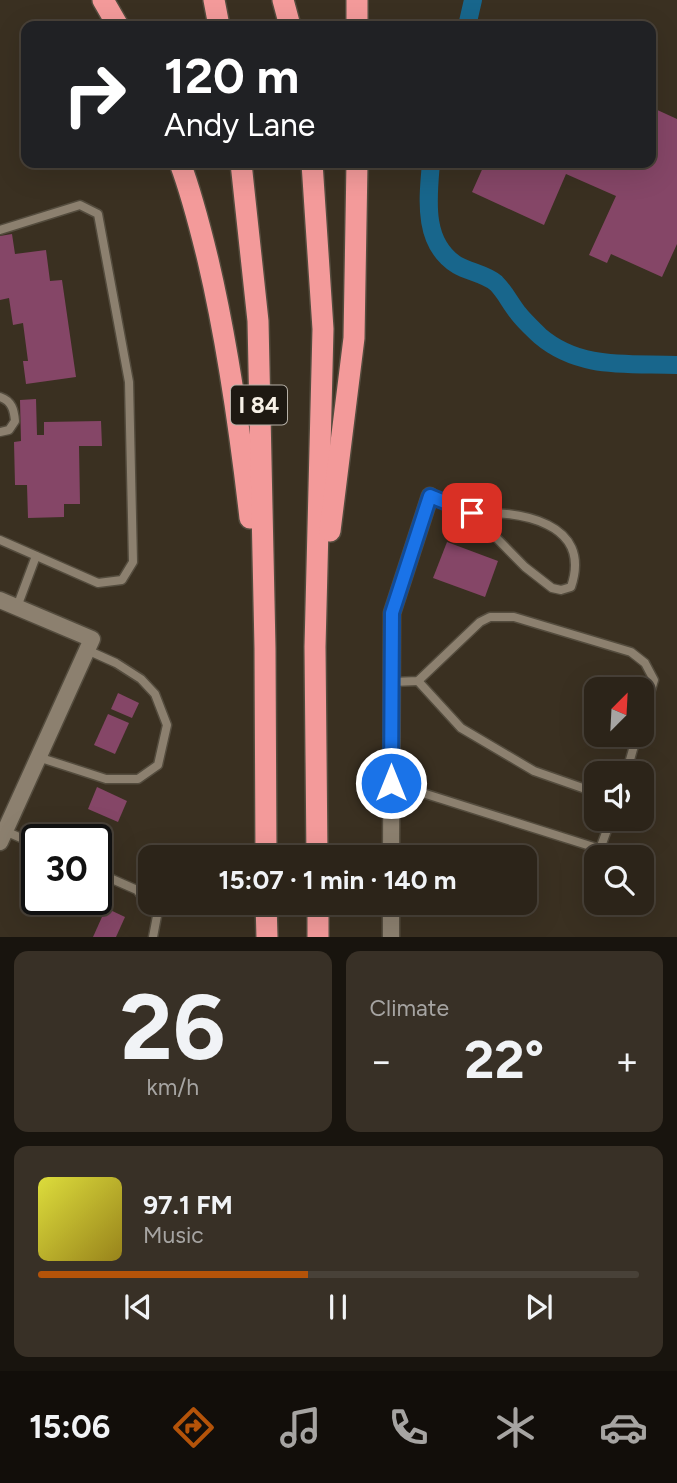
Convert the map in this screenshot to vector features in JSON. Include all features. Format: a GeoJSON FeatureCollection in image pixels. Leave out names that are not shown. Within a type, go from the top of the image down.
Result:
{"type":"FeatureCollection","features":[{"type":"Feature","properties":{"kind":"highway"},"geometry":{"type":"LineString","coordinates":[[103,0],[115,21]]}},
{"type":"Feature","properties":{"kind":"highway"},"geometry":{"type":"LineString","coordinates":[[214,0],[218,21]]}},
{"type":"Feature","properties":{"kind":"highway"},"geometry":{"type":"LineString","coordinates":[[284,0],[289,21]]}},
{"type":"Feature","properties":{"kind":"highway"},"geometry":{"type":"LineString","coordinates":[[357,0],[357,21]]}},
{"type":"Feature","properties":{"kind":"highway"},"geometry":{"type":"LineString","coordinates":[[182,168],[191,192],[226,343],[237,407],[265,648]]}},
{"type":"Feature","properties":{"kind":"highway","name":"I 84"},"geometry":{"type":"LineString","coordinates":[[242,168],[258,321],[266,845]]}},
{"type":"Feature","properties":{"kind":"highway","name":"I 84"},"geometry":{"type":"LineString","coordinates":[[312,168],[323,329],[315,647],[317,845]]}},
{"type":"Feature","properties":{"kind":"highway"},"geometry":{"type":"LineString","coordinates":[[315,647],[354,338],[357,168]]}},
{"type":"Feature","properties":{"kind":"highway"},"geometry":{"type":"LineString","coordinates":[[266,915],[267,937]]}},
{"type":"Feature","properties":{"kind":"highway"},"geometry":{"type":"LineString","coordinates":[[318,915],[318,937]]}},
{"type":"Feature","properties":{"kind":"street"},"geometry":{"type":"LineString","coordinates":[[391,845],[392,613],[430,496]]}},
{"type":"Feature","properties":{"kind":"street"},"geometry":{"type":"LineString","coordinates":[[0,600],[90,644],[3,828]]}},
{"type":"Feature","properties":{"kind":"street"},"geometry":{"type":"LineString","coordinates":[[391,915],[391,937]]}},
{"type":"Feature","properties":{"kind":"lane"},"geometry":{"type":"LineString","coordinates":[[0,230],[80,205],[98,214],[129,382],[133,562],[122,580],[99,583],[0,540]]}},
{"type":"Feature","properties":{"kind":"lane"},"geometry":{"type":"LineString","coordinates":[[0,397],[6,399],[14,408],[15,421],[9,430],[0,432]]}},
{"type":"Feature","properties":{"kind":"lane"},"geometry":{"type":"LineString","coordinates":[[430,496],[472,513],[525,567],[552,587],[561,590],[571,587],[575,574],[574,551],[569,540],[549,526],[528,518],[492,512],[472,513]]}},
{"type":"Feature","properties":{"kind":"lane"},"geometry":{"type":"LineString","coordinates":[[17,607],[36,556]]}},
{"type":"Feature","properties":{"kind":"lane"},"geometry":{"type":"LineString","coordinates":[[392,682],[418,681],[480,622],[490,617],[514,617],[631,652],[645,663],[652,677]]}},
{"type":"Feature","properties":{"kind":"lane"},"geometry":{"type":"LineString","coordinates":[[38,757],[106,779],[138,779],[158,765],[167,725],[155,694],[141,679],[90,644]]}},
{"type":"Feature","properties":{"kind":"lane"},"geometry":{"type":"LineString","coordinates":[[418,681],[461,728],[534,771],[584,788]]}},
{"type":"Feature","properties":{"kind":"lane"},"geometry":{"type":"LineString","coordinates":[[391,783],[600,849],[607,831]]}},
{"type":"Feature","properties":{"kind":"lane"},"geometry":{"type":"LineString","coordinates":[[3,828],[21,837]]}},
{"type":"Feature","properties":{"kind":"lane"},"geometry":{"type":"LineString","coordinates":[[112,879],[137,890],[157,916],[153,937]]}},
{"type":"Feature","properties":{"kind":"building"},"geometry":{"type":"Polygon","coordinates":[[[656,109],[677,119],[677,244],[662,277],[611,254],[607,263],[589,255],[616,196],[566,174],[544,225],[472,192],[483,168],[656,168],[656,109]]]}},
{"type":"Feature","properties":{"kind":"building"},"geometry":{"type":"Polygon","coordinates":[[[12,234],[15,254],[46,250],[50,281],[62,280],[76,377],[26,384],[23,361],[28,361],[23,323],[13,325],[9,298],[0,300],[0,236],[12,234]]]}},
{"type":"Feature","properties":{"kind":"building"},"geometry":{"type":"Polygon","coordinates":[[[36,399],[37,435],[44,435],[44,422],[101,421],[102,446],[79,446],[80,504],[64,504],[64,517],[28,518],[27,485],[15,485],[14,442],[21,441],[20,400],[36,399]]]}},
{"type":"Feature","properties":{"kind":"building"},"geometry":{"type":"Polygon","coordinates":[[[447,542],[498,561],[485,597],[433,578],[447,542]]]}},
{"type":"Feature","properties":{"kind":"building"},"geometry":{"type":"Polygon","coordinates":[[[118,693],[139,703],[132,718],[111,709],[118,693]]]}},
{"type":"Feature","properties":{"kind":"building"},"geometry":{"type":"Polygon","coordinates":[[[108,714],[129,723],[115,754],[94,745],[108,714]]]}},
{"type":"Feature","properties":{"kind":"building"},"geometry":{"type":"Polygon","coordinates":[[[97,787],[127,801],[118,822],[88,809],[97,787]]]}},
{"type":"Feature","properties":{"kind":"building"},"geometry":{"type":"Polygon","coordinates":[[[112,911],[125,917],[116,937],[93,937],[103,915],[112,915],[112,911]]]}},
{"type":"Feature","properties":{"kind":"waterway"},"geometry":{"type":"LineString","coordinates":[[468,21],[473,0]]}},
{"type":"Feature","properties":{"kind":"waterway"},"geometry":{"type":"LineString","coordinates":[[431,168],[430,219],[438,245],[457,265],[496,283],[520,316],[540,336],[555,347],[588,360],[677,365]]}},
{"type":"Feature","properties":{"kind":"route"},"geometry":{"type":"LineString","coordinates":[[391,783],[392,613],[430,496],[472,513]]}}]}
